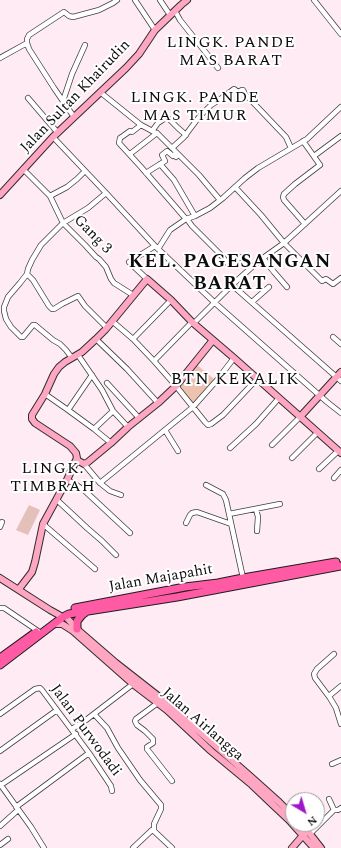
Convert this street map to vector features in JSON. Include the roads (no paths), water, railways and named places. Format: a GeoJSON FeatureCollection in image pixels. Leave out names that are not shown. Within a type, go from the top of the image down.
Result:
{"type":"FeatureCollection","features":[{"type":"Feature","properties":{"kind":"main road","name":"Jalan Majapahit"},"geometry":{"type":"LineString","coordinates":[[274,575],[341,561]]}},
{"type":"Feature","properties":{"kind":"main road","name":"Jalan Majapahit"},"geometry":{"type":"LineString","coordinates":[[0,658],[38,631],[62,617],[75,612],[177,597],[261,577],[341,566]]}},
{"type":"Feature","properties":{"kind":"main road","name":"Jalan Majapahit"},"geometry":{"type":"LineString","coordinates":[[0,665],[54,624],[62,617],[64,612],[73,608],[185,587],[243,578],[261,577]]}},
{"type":"Feature","properties":{"kind":"main road"},"geometry":{"type":"LineString","coordinates":[[74,629],[79,618],[88,610]]}},
{"type":"Feature","properties":{"kind":"street"},"geometry":{"type":"LineString","coordinates":[[74,117],[29,49],[27,39],[29,35],[64,12],[73,17],[99,10],[117,0]]}},
{"type":"Feature","properties":{"kind":"street"},"geometry":{"type":"LineString","coordinates":[[135,0],[155,30]]}},
{"type":"Feature","properties":{"kind":"street"},"geometry":{"type":"LineString","coordinates":[[160,0],[180,20],[218,68]]}},
{"type":"Feature","properties":{"kind":"street","name":"Jalan Sultan Khairudin"},"geometry":{"type":"LineString","coordinates":[[0,195],[55,135],[132,62],[155,30],[187,0]]}},
{"type":"Feature","properties":{"kind":"street"},"geometry":{"type":"LineString","coordinates":[[314,0],[341,34]]}},
{"type":"Feature","properties":{"kind":"street"},"geometry":{"type":"LineString","coordinates":[[0,58],[27,43]]}},
{"type":"Feature","properties":{"kind":"street"},"geometry":{"type":"LineString","coordinates":[[63,100],[72,74],[85,45]]}},
{"type":"Feature","properties":{"kind":"street"},"geometry":{"type":"LineString","coordinates":[[172,148],[180,142],[199,117],[211,105],[234,89],[238,92],[244,90],[245,94],[286,137],[291,148]]}},
{"type":"Feature","properties":{"kind":"street"},"geometry":{"type":"LineString","coordinates":[[100,92],[141,125],[156,133],[178,154],[220,200]]}},
{"type":"Feature","properties":{"kind":"street"},"geometry":{"type":"LineString","coordinates":[[28,98],[55,135],[85,171],[156,248],[214,303],[341,413]]}},
{"type":"Feature","properties":{"kind":"street"},"geometry":{"type":"LineString","coordinates":[[319,469],[339,452],[193,323],[171,300],[129,262],[156,248],[170,230],[186,219],[210,208],[258,168],[314,133],[341,107]]}},
{"type":"Feature","properties":{"kind":"street"},"geometry":{"type":"LineString","coordinates":[[130,154],[156,133],[158,123],[167,116],[186,135]]}},
{"type":"Feature","properties":{"kind":"street"},"geometry":{"type":"LineString","coordinates":[[141,125],[132,132],[130,131],[119,140],[119,143],[192,226],[229,265],[232,265],[241,257],[252,267]]}},
{"type":"Feature","properties":{"kind":"street"},"geometry":{"type":"LineString","coordinates":[[314,156],[341,136]]}},
{"type":"Feature","properties":{"kind":"street"},"geometry":{"type":"LineString","coordinates":[[303,141],[320,164],[320,167],[295,184],[284,194],[283,197],[306,224]]}},
{"type":"Feature","properties":{"kind":"street"},"geometry":{"type":"LineString","coordinates":[[146,173],[165,161],[162,155],[167,151],[172,156],[174,155],[176,157],[178,154]]}},
{"type":"Feature","properties":{"kind":"street"},"geometry":{"type":"LineString","coordinates":[[160,164],[174,180],[195,216]]}},
{"type":"Feature","properties":{"kind":"street","name":"Gang 3"},"geometry":{"type":"LineString","coordinates":[[23,169],[50,196],[63,223],[106,267],[114,283],[133,295]]}},
{"type":"Feature","properties":{"kind":"street"},"geometry":{"type":"LineString","coordinates":[[50,196],[67,187],[85,171]]}},
{"type":"Feature","properties":{"kind":"street"},"geometry":{"type":"LineString","coordinates":[[235,187],[284,243],[322,281],[326,280],[333,284],[341,278]]}},
{"type":"Feature","properties":{"kind":"street"},"geometry":{"type":"LineString","coordinates":[[154,361],[232,285],[263,258],[284,243],[341,191]]}},
{"type":"Feature","properties":{"kind":"street"},"geometry":{"type":"LineString","coordinates":[[106,193],[88,208],[63,223],[40,245],[27,274],[8,298],[4,311],[6,319],[11,327],[21,337],[23,337],[33,325],[35,325],[75,356],[92,375],[113,411],[128,427]]}},
{"type":"Feature","properties":{"kind":"street"},"geometry":{"type":"LineString","coordinates":[[263,258],[287,287]]}},
{"type":"Feature","properties":{"kind":"street"},"geometry":{"type":"LineString","coordinates":[[27,274],[33,280],[52,309],[54,310],[78,296],[85,306],[107,328]]}},
{"type":"Feature","properties":{"kind":"street"},"geometry":{"type":"LineString","coordinates":[[19,589],[34,568],[43,524],[77,460],[76,453],[70,446],[35,423],[31,416],[45,394],[56,371],[65,362],[82,352],[107,328],[147,279]]}},
{"type":"Feature","properties":{"kind":"street"},"geometry":{"type":"LineString","coordinates":[[232,285],[340,377],[320,395],[272,445]]}},
{"type":"Feature","properties":{"kind":"street"},"geometry":{"type":"LineString","coordinates":[[252,302],[269,286]]}},
{"type":"Feature","properties":{"kind":"street"},"geometry":{"type":"LineString","coordinates":[[133,339],[171,300]]}},
{"type":"Feature","properties":{"kind":"street"},"geometry":{"type":"LineString","coordinates":[[0,319],[6,319]]}},
{"type":"Feature","properties":{"kind":"street"},"geometry":{"type":"LineString","coordinates":[[112,321],[133,339],[154,361],[208,425],[223,415],[257,379]]}},
{"type":"Feature","properties":{"kind":"street"},"geometry":{"type":"LineString","coordinates":[[333,337],[341,344]]}},
{"type":"Feature","properties":{"kind":"street"},"geometry":{"type":"LineString","coordinates":[[96,339],[127,369],[158,403]]}},
{"type":"Feature","properties":{"kind":"street"},"geometry":{"type":"LineString","coordinates":[[84,464],[111,443],[176,386],[213,340]]}},
{"type":"Feature","properties":{"kind":"street"},"geometry":{"type":"LineString","coordinates":[[100,483],[193,407],[234,358]]}},
{"type":"Feature","properties":{"kind":"street"},"geometry":{"type":"LineString","coordinates":[[68,410],[92,375]]}},
{"type":"Feature","properties":{"kind":"street"},"geometry":{"type":"LineString","coordinates":[[106,383],[139,418]]}},
{"type":"Feature","properties":{"kind":"street"},"geometry":{"type":"LineString","coordinates":[[45,394],[111,443]]}},
{"type":"Feature","properties":{"kind":"street"},"geometry":{"type":"LineString","coordinates":[[230,448],[256,424],[279,398]]}},
{"type":"Feature","properties":{"kind":"street"},"geometry":{"type":"LineString","coordinates":[[94,429],[113,411]]}},
{"type":"Feature","properties":{"kind":"street"},"geometry":{"type":"LineString","coordinates":[[165,430],[178,451]]}},
{"type":"Feature","properties":{"kind":"street"},"geometry":{"type":"LineString","coordinates":[[292,458],[318,432]]}},
{"type":"Feature","properties":{"kind":"street"},"geometry":{"type":"LineString","coordinates":[[77,460],[84,464],[100,483],[110,491],[121,494]]}},
{"type":"Feature","properties":{"kind":"street"},"geometry":{"type":"LineString","coordinates":[[334,478],[341,470]]}},
{"type":"Feature","properties":{"kind":"street"},"geometry":{"type":"LineString","coordinates":[[67,480],[80,487],[130,533]]}},
{"type":"Feature","properties":{"kind":"street"},"geometry":{"type":"LineString","coordinates":[[206,485],[223,494],[226,500],[243,578]]}},
{"type":"Feature","properties":{"kind":"street"},"geometry":{"type":"LineString","coordinates":[[57,500],[116,555]]}},
{"type":"Feature","properties":{"kind":"street"},"geometry":{"type":"LineString","coordinates":[[229,514],[280,504]]}},
{"type":"Feature","properties":{"kind":"street"},"geometry":{"type":"LineString","coordinates":[[256,509],[258,517],[257,531]]}},
{"type":"Feature","properties":{"kind":"street"},"geometry":{"type":"LineString","coordinates":[[186,523],[192,513],[197,512],[231,524]]}},
{"type":"Feature","properties":{"kind":"street"},"geometry":{"type":"LineString","coordinates":[[43,524],[95,569]]}},
{"type":"Feature","properties":{"kind":"street"},"geometry":{"type":"LineString","coordinates":[[0,578],[62,617],[74,629]]}},
{"type":"Feature","properties":{"kind":"street"},"geometry":{"type":"LineString","coordinates":[[0,608],[4,608],[38,631]]}},
{"type":"Feature","properties":{"kind":"street"},"geometry":{"type":"LineString","coordinates":[[54,624],[62,624],[74,629]]}},
{"type":"Feature","properties":{"kind":"street","name":"Jalan Airlangga"},"geometry":{"type":"LineString","coordinates":[[74,629],[133,684],[160,701]]}},
{"type":"Feature","properties":{"kind":"street","name":"Jalan Airlangga"},"geometry":{"type":"LineString","coordinates":[[74,629],[116,663],[285,808]]}},
{"type":"Feature","properties":{"kind":"street"},"geometry":{"type":"LineString","coordinates":[[334,654],[317,669],[314,674],[336,708],[341,724]]}},
{"type":"Feature","properties":{"kind":"street"},"geometry":{"type":"LineString","coordinates":[[44,848],[31,827],[0,785],[74,732],[94,714],[133,684]]}},
{"type":"Feature","properties":{"kind":"street"},"geometry":{"type":"LineString","coordinates":[[329,696],[341,686]]}},
{"type":"Feature","properties":{"kind":"street","name":"Jalan Purwodadi"},"geometry":{"type":"LineString","coordinates":[[0,714],[40,688],[89,753],[111,786],[112,791]]}},
{"type":"Feature","properties":{"kind":"street"},"geometry":{"type":"LineString","coordinates":[[160,701],[136,719],[136,722],[137,725],[145,730],[153,739],[153,743],[147,749],[172,782]]}},
{"type":"Feature","properties":{"kind":"street"},"geometry":{"type":"LineString","coordinates":[[0,750],[57,710]]}},
{"type":"Feature","properties":{"kind":"street"},"geometry":{"type":"LineString","coordinates":[[94,714],[107,728],[118,748],[140,780],[161,805],[152,831],[133,848]]}},
{"type":"Feature","properties":{"kind":"street"},"geometry":{"type":"LineString","coordinates":[[0,826],[17,808],[89,753]]}},
{"type":"Feature","properties":{"kind":"street"},"geometry":{"type":"LineString","coordinates":[[332,764],[341,760]]}},
{"type":"Feature","properties":{"kind":"street","name":"Jalan Airlangga"},"geometry":{"type":"LineString","coordinates":[[249,778],[280,811],[307,833],[322,848]]}},
{"type":"Feature","properties":{"kind":"street"},"geometry":{"type":"LineString","coordinates":[[330,799],[334,810]]}},
{"type":"Feature","properties":{"kind":"street"},"geometry":{"type":"LineString","coordinates":[[292,848],[334,810],[341,808]]}},
{"type":"Feature","properties":{"kind":"street"},"geometry":{"type":"LineString","coordinates":[[152,831],[172,848]]}},
{"type":"Feature","properties":{"kind":"street","name":"Jalan Airlangga"},"geometry":{"type":"LineString","coordinates":[[307,833],[314,848]]}},
{"type":"Feature","properties":{"kind":"street"},"geometry":{"type":"LineString","coordinates":[[0,845],[8,838]]}},
{"type":"Feature","properties":{"kind":"district","name":"LINGK. PANDE MAS BARAT"},"geometry":{"type":"Point","coordinates":[231,53]}},
{"type":"Feature","properties":{"kind":"district","name":"LINGK. PANDE MAS TIMUR"},"geometry":{"type":"Point","coordinates":[195,108]}},
{"type":"Feature","properties":{"kind":"district","name":"KEL. PAGESANGAN BARAT"},"geometry":{"type":"Point","coordinates":[230,274]}},
{"type":"Feature","properties":{"kind":"district","name":"BTN KEKALIK"},"geometry":{"type":"Point","coordinates":[235,381]}},
{"type":"Feature","properties":{"kind":"district","name":"LINGK. TIMBRAH"},"geometry":{"type":"Point","coordinates":[53,479]}}]}
